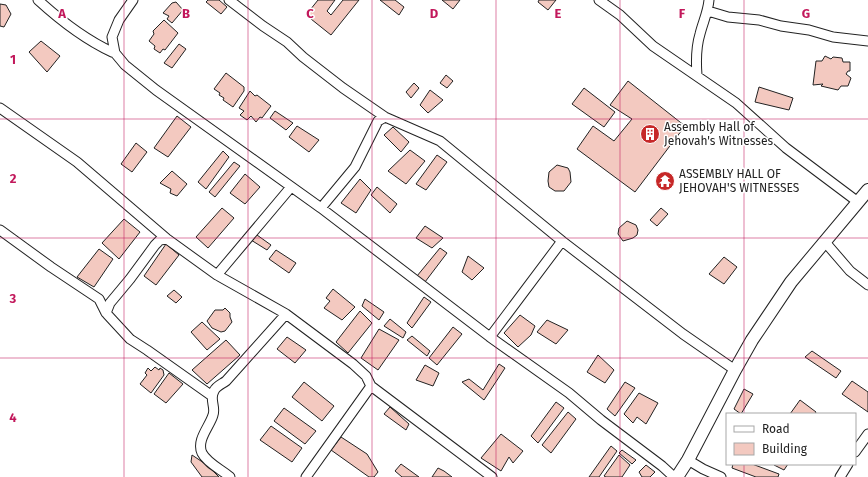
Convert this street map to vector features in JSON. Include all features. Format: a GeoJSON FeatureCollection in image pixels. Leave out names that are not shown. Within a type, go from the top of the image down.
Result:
{"type":"FeatureCollection","features":[{"type":"Feature","properties":{"kind":"street"},"geometry":{"type":"LineString","coordinates":[[38,0],[84,38],[116,53]]}},
{"type":"Feature","properties":{"kind":"street"},"geometry":{"type":"LineString","coordinates":[[133,0],[119,20],[112,37],[116,53],[125,65],[156,90],[321,208],[490,337],[569,393],[674,477]]}},
{"type":"Feature","properties":{"kind":"street"},"geometry":{"type":"LineString","coordinates":[[599,0],[620,15],[653,46],[736,103],[786,148],[858,202]]}},
{"type":"Feature","properties":{"kind":"street"},"geometry":{"type":"LineString","coordinates":[[697,75],[696,62],[699,35],[708,11],[709,0]]}},
{"type":"Feature","properties":{"kind":"street"},"geometry":{"type":"LineString","coordinates":[[234,2],[263,26],[287,42],[303,57],[343,88],[385,117],[440,141],[562,241],[683,334],[735,370]]}},
{"type":"Feature","properties":{"kind":"street"},"geometry":{"type":"LineString","coordinates":[[708,11],[728,17],[759,20],[781,26],[868,41]]}},
{"type":"Feature","properties":{"kind":"street"},"geometry":{"type":"LineString","coordinates":[[0,108],[78,162],[167,239],[217,275],[286,314],[353,364],[366,376],[371,386],[492,477]]}},
{"type":"Feature","properties":{"kind":"street"},"geometry":{"type":"LineString","coordinates":[[321,208],[354,167],[378,121],[385,117]]}},
{"type":"Feature","properties":{"kind":"street"},"geometry":{"type":"LineString","coordinates":[[217,275],[291,187]]}},
{"type":"Feature","properties":{"kind":"street"},"geometry":{"type":"LineString","coordinates":[[677,477],[688,460],[752,340],[791,282],[868,190]]}},
{"type":"Feature","properties":{"kind":"street"},"geometry":{"type":"LineString","coordinates":[[0,230],[51,268],[99,299],[106,313],[130,340],[147,350],[212,396]]}},
{"type":"Feature","properties":{"kind":"street"},"geometry":{"type":"LineString","coordinates":[[106,313],[110,303],[130,280],[154,245],[160,240],[167,239]]}},
{"type":"Feature","properties":{"kind":"street"},"geometry":{"type":"LineString","coordinates":[[490,337],[562,241]]}},
{"type":"Feature","properties":{"kind":"street"},"geometry":{"type":"LineString","coordinates":[[824,242],[850,271],[868,285]]}},
{"type":"Feature","properties":{"kind":"street"},"geometry":{"type":"LineString","coordinates":[[230,477],[208,460],[202,453],[201,449],[201,443],[206,428],[214,414],[212,396],[214,389],[226,381],[286,314]]}},
{"type":"Feature","properties":{"kind":"street"},"geometry":{"type":"LineString","coordinates":[[306,477],[371,386]]}},
{"type":"Feature","properties":{"kind":"street"},"geometry":{"type":"LineString","coordinates":[[856,451],[868,434]]}},
{"type":"Feature","properties":{"kind":"street"},"geometry":{"type":"LineString","coordinates":[[688,460],[721,477]]}},
{"type":"Feature","properties":{"kind":"street"},"geometry":{"type":"LineString","coordinates":[[840,477],[847,465]]}},
{"type":"Feature","properties":{"kind":"building"},"geometry":{"type":"Polygon","coordinates":[[[208,0],[219,0],[227,7],[221,14],[206,2],[208,0]]]}},
{"type":"Feature","properties":{"kind":"building"},"geometry":{"type":"Polygon","coordinates":[[[318,0],[335,0],[327,11],[331,15],[343,0],[359,0],[331,35],[306,15],[318,0]]]}},
{"type":"Feature","properties":{"kind":"building"},"geometry":{"type":"Polygon","coordinates":[[[380,0],[395,0],[404,7],[399,15],[380,0]]]}},
{"type":"Feature","properties":{"kind":"building"},"geometry":{"type":"Polygon","coordinates":[[[442,0],[460,0],[453,9],[442,0]]]}},
{"type":"Feature","properties":{"kind":"building"},"geometry":{"type":"Polygon","coordinates":[[[539,0],[556,0],[548,10],[538,2],[539,0]]]}},
{"type":"Feature","properties":{"kind":"building"},"geometry":{"type":"Polygon","coordinates":[[[176,2],[183,10],[172,23],[167,19],[169,16],[163,13],[172,3],[176,2]]]}},
{"type":"Feature","properties":{"kind":"building"},"geometry":{"type":"Polygon","coordinates":[[[0,4],[6,5],[11,14],[4,27],[0,26],[0,4]]]}},
{"type":"Feature","properties":{"kind":"building"},"geometry":{"type":"Polygon","coordinates":[[[164,20],[178,33],[165,50],[163,49],[160,53],[154,49],[155,46],[149,41],[154,34],[153,31],[164,20]]]}},
{"type":"Feature","properties":{"kind":"building"},"geometry":{"type":"Polygon","coordinates":[[[41,41],[60,56],[47,72],[29,52],[41,41]]]}},
{"type":"Feature","properties":{"kind":"building"},"geometry":{"type":"Polygon","coordinates":[[[179,44],[186,49],[172,68],[164,63],[179,44]]]}},
{"type":"Feature","properties":{"kind":"building"},"geometry":{"type":"Polygon","coordinates":[[[825,56],[831,59],[833,57],[842,58],[843,62],[850,62],[850,71],[846,74],[851,78],[848,86],[841,86],[838,90],[821,86],[823,84],[813,85],[816,61],[822,61],[825,56]]]}},
{"type":"Feature","properties":{"kind":"building"},"geometry":{"type":"Polygon","coordinates":[[[226,73],[244,87],[244,91],[233,107],[223,100],[224,98],[219,95],[220,93],[214,89],[226,73]]]}},
{"type":"Feature","properties":{"kind":"building"},"geometry":{"type":"Polygon","coordinates":[[[446,75],[453,81],[447,88],[440,83],[446,75]]]}},
{"type":"Feature","properties":{"kind":"building","name":"Assembly Hall of Jehovah's Witnesses"},"geometry":{"type":"Polygon","coordinates":[[[628,81],[685,126],[635,192],[577,149],[593,126],[614,141],[632,119],[610,105],[628,81]]]}},
{"type":"Feature","properties":{"kind":"building"},"geometry":{"type":"Polygon","coordinates":[[[414,83],[419,88],[411,98],[406,92],[414,83]]]}},
{"type":"Feature","properties":{"kind":"building"},"geometry":{"type":"Polygon","coordinates":[[[759,87],[793,98],[789,110],[755,102],[759,87]]]}},
{"type":"Feature","properties":{"kind":"building"},"geometry":{"type":"Polygon","coordinates":[[[584,88],[615,112],[604,127],[572,104],[584,88]]]}},
{"type":"Feature","properties":{"kind":"building"},"geometry":{"type":"Polygon","coordinates":[[[430,90],[443,100],[428,113],[420,105],[430,90]]]}},
{"type":"Feature","properties":{"kind":"building"},"geometry":{"type":"Polygon","coordinates":[[[250,91],[271,106],[262,118],[260,117],[256,122],[251,116],[247,120],[240,115],[244,111],[239,108],[250,91]]]}},
{"type":"Feature","properties":{"kind":"building"},"geometry":{"type":"Polygon","coordinates":[[[275,111],[293,123],[286,130],[270,118],[275,111]]]}},
{"type":"Feature","properties":{"kind":"building"},"geometry":{"type":"Polygon","coordinates":[[[177,116],[191,127],[168,157],[154,148],[177,116]]]}},
{"type":"Feature","properties":{"kind":"building"},"geometry":{"type":"Polygon","coordinates":[[[297,126],[319,140],[309,152],[289,137],[297,126]]]}},
{"type":"Feature","properties":{"kind":"building"},"geometry":{"type":"Polygon","coordinates":[[[393,127],[409,142],[401,152],[384,135],[393,127]]]}},
{"type":"Feature","properties":{"kind":"building"},"geometry":{"type":"Polygon","coordinates":[[[136,143],[147,152],[132,172],[121,164],[136,143]]]}},
{"type":"Feature","properties":{"kind":"building"},"geometry":{"type":"Polygon","coordinates":[[[410,150],[425,161],[406,184],[388,171],[410,150]]]}},
{"type":"Feature","properties":{"kind":"building"},"geometry":{"type":"Polygon","coordinates":[[[223,151],[229,157],[206,189],[198,182],[223,151]]]}},
{"type":"Feature","properties":{"kind":"building"},"geometry":{"type":"Polygon","coordinates":[[[437,155],[447,162],[426,190],[416,184],[437,155]]]}},
{"type":"Feature","properties":{"kind":"building"},"geometry":{"type":"Polygon","coordinates":[[[234,162],[240,166],[215,197],[209,192],[234,162]]]}},
{"type":"Feature","properties":{"kind":"building"},"geometry":{"type":"Polygon","coordinates":[[[557,165],[568,168],[570,172],[571,182],[564,191],[555,191],[549,187],[549,172],[557,165]]]}},
{"type":"Feature","properties":{"kind":"building"},"geometry":{"type":"Polygon","coordinates":[[[172,171],[187,184],[177,196],[170,193],[171,189],[160,183],[172,171]]]}},
{"type":"Feature","properties":{"kind":"building"},"geometry":{"type":"Polygon","coordinates":[[[245,174],[260,187],[245,204],[230,193],[245,174]]]}},
{"type":"Feature","properties":{"kind":"building"},"geometry":{"type":"Polygon","coordinates":[[[360,179],[371,190],[356,213],[341,203],[360,179]]]}},
{"type":"Feature","properties":{"kind":"building"},"geometry":{"type":"Polygon","coordinates":[[[377,187],[397,204],[390,213],[371,195],[377,187]]]}},
{"type":"Feature","properties":{"kind":"building"},"geometry":{"type":"Polygon","coordinates":[[[222,208],[234,218],[208,248],[196,237],[222,208]]]}},
{"type":"Feature","properties":{"kind":"building"},"geometry":{"type":"Polygon","coordinates":[[[661,208],[668,214],[657,226],[650,220],[661,208]]]}},
{"type":"Feature","properties":{"kind":"building"},"geometry":{"type":"Polygon","coordinates":[[[124,219],[140,232],[119,259],[102,243],[124,219]]]}},
{"type":"Feature","properties":{"kind":"building"},"geometry":{"type":"Polygon","coordinates":[[[627,221],[636,225],[638,230],[637,235],[623,241],[618,234],[619,228],[627,221]]]}},
{"type":"Feature","properties":{"kind":"building"},"geometry":{"type":"Polygon","coordinates":[[[425,226],[443,238],[432,248],[416,238],[425,226]]]}},
{"type":"Feature","properties":{"kind":"building"},"geometry":{"type":"Polygon","coordinates":[[[257,235],[271,245],[267,250],[251,240],[257,235]]]}},
{"type":"Feature","properties":{"kind":"building"},"geometry":{"type":"Polygon","coordinates":[[[166,244],[179,255],[156,285],[144,276],[166,244]]]}},
{"type":"Feature","properties":{"kind":"building"},"geometry":{"type":"Polygon","coordinates":[[[440,248],[447,253],[425,282],[417,276],[440,248]]]}},
{"type":"Feature","properties":{"kind":"building"},"geometry":{"type":"Polygon","coordinates":[[[99,249],[113,259],[94,287],[77,277],[99,249]]]}},
{"type":"Feature","properties":{"kind":"building"},"geometry":{"type":"Polygon","coordinates":[[[276,250],[296,263],[289,273],[269,259],[276,250]]]}},
{"type":"Feature","properties":{"kind":"building"},"geometry":{"type":"Polygon","coordinates":[[[468,256],[484,268],[472,280],[462,272],[468,256]]]}},
{"type":"Feature","properties":{"kind":"building"},"geometry":{"type":"Polygon","coordinates":[[[724,257],[737,267],[724,284],[709,274],[724,257]]]}},
{"type":"Feature","properties":{"kind":"building"},"geometry":{"type":"Polygon","coordinates":[[[333,289],[355,307],[342,320],[324,308],[330,301],[326,298],[333,289]]]}},
{"type":"Feature","properties":{"kind":"building"},"geometry":{"type":"Polygon","coordinates":[[[174,290],[182,297],[176,303],[167,296],[174,290]]]}},
{"type":"Feature","properties":{"kind":"building"},"geometry":{"type":"Polygon","coordinates":[[[424,297],[431,302],[412,328],[407,323],[424,297]]]}},
{"type":"Feature","properties":{"kind":"building"},"geometry":{"type":"Polygon","coordinates":[[[365,299],[384,312],[379,320],[362,306],[365,299]]]}},
{"type":"Feature","properties":{"kind":"building"},"geometry":{"type":"Polygon","coordinates":[[[225,308],[230,313],[232,322],[225,331],[221,332],[212,328],[207,321],[215,310],[223,310],[225,308]]]}},
{"type":"Feature","properties":{"kind":"building"},"geometry":{"type":"Polygon","coordinates":[[[360,311],[372,323],[348,353],[336,342],[360,311]]]}},
{"type":"Feature","properties":{"kind":"building"},"geometry":{"type":"Polygon","coordinates":[[[520,315],[535,326],[531,335],[518,347],[504,333],[520,315]]]}},
{"type":"Feature","properties":{"kind":"building"},"geometry":{"type":"Polygon","coordinates":[[[390,319],[406,332],[403,338],[384,326],[390,319]]]}},
{"type":"Feature","properties":{"kind":"building"},"geometry":{"type":"Polygon","coordinates":[[[547,320],[568,330],[556,344],[537,332],[547,320]]]}},
{"type":"Feature","properties":{"kind":"building"},"geometry":{"type":"Polygon","coordinates":[[[202,322],[220,339],[207,350],[191,332],[202,322]]]}},
{"type":"Feature","properties":{"kind":"building"},"geometry":{"type":"Polygon","coordinates":[[[453,327],[462,334],[437,365],[429,358],[453,327]]]}},
{"type":"Feature","properties":{"kind":"building"},"geometry":{"type":"Polygon","coordinates":[[[379,329],[399,340],[378,370],[361,358],[379,329]]]}},
{"type":"Feature","properties":{"kind":"building"},"geometry":{"type":"Polygon","coordinates":[[[412,336],[430,351],[427,356],[407,340],[412,336]]]}},
{"type":"Feature","properties":{"kind":"building"},"geometry":{"type":"Polygon","coordinates":[[[287,337],[306,350],[295,363],[277,349],[287,337]]]}},
{"type":"Feature","properties":{"kind":"building"},"geometry":{"type":"Polygon","coordinates":[[[226,340],[240,355],[207,384],[192,370],[226,340]]]}},
{"type":"Feature","properties":{"kind":"building"},"geometry":{"type":"Polygon","coordinates":[[[812,351],[841,371],[836,378],[805,357],[812,351]]]}},
{"type":"Feature","properties":{"kind":"building"},"geometry":{"type":"Polygon","coordinates":[[[598,355],[614,370],[605,383],[587,372],[598,355]]]}},
{"type":"Feature","properties":{"kind":"building"},"geometry":{"type":"Polygon","coordinates":[[[499,364],[505,368],[484,400],[462,382],[469,379],[483,390],[499,364]]]}},
{"type":"Feature","properties":{"kind":"building"},"geometry":{"type":"Polygon","coordinates":[[[425,365],[439,373],[433,386],[416,380],[425,365]]]}},
{"type":"Feature","properties":{"kind":"building"},"geometry":{"type":"Polygon","coordinates":[[[155,367],[159,370],[160,368],[163,370],[164,375],[151,393],[140,384],[147,375],[145,373],[148,368],[151,371],[155,367]]]}},
{"type":"Feature","properties":{"kind":"building"},"geometry":{"type":"Polygon","coordinates":[[[169,373],[183,384],[166,403],[154,394],[169,373]]]}},
{"type":"Feature","properties":{"kind":"building"},"geometry":{"type":"Polygon","coordinates":[[[852,381],[868,392],[868,412],[842,394],[852,381]]]}},
{"type":"Feature","properties":{"kind":"building"},"geometry":{"type":"Polygon","coordinates":[[[304,382],[334,406],[322,421],[292,397],[304,382]]]}},
{"type":"Feature","properties":{"kind":"building"},"geometry":{"type":"Polygon","coordinates":[[[625,382],[635,388],[615,416],[607,409],[625,382]]]}},
{"type":"Feature","properties":{"kind":"building"},"geometry":{"type":"Polygon","coordinates":[[[744,389],[753,394],[742,413],[734,409],[744,389]]]}},
{"type":"Feature","properties":{"kind":"building"},"geometry":{"type":"Polygon","coordinates":[[[639,393],[658,403],[646,424],[637,417],[633,423],[624,414],[639,393]]]}},
{"type":"Feature","properties":{"kind":"building"},"geometry":{"type":"Polygon","coordinates":[[[800,400],[816,412],[816,413],[791,413],[800,400]]]}},
{"type":"Feature","properties":{"kind":"building"},"geometry":{"type":"Polygon","coordinates":[[[556,402],[564,408],[538,443],[531,436],[556,402]]]}},
{"type":"Feature","properties":{"kind":"building"},"geometry":{"type":"Polygon","coordinates":[[[390,407],[409,424],[406,430],[384,414],[390,407]]]}},
{"type":"Feature","properties":{"kind":"building"},"geometry":{"type":"Polygon","coordinates":[[[284,408],[316,431],[305,444],[274,421],[284,408]]]}},
{"type":"Feature","properties":{"kind":"building"},"geometry":{"type":"Polygon","coordinates":[[[568,412],[576,419],[551,453],[542,445],[568,412]]]}},
{"type":"Feature","properties":{"kind":"building"},"geometry":{"type":"Polygon","coordinates":[[[271,426],[302,448],[292,462],[260,440],[271,426]]]}},
{"type":"Feature","properties":{"kind":"building"},"geometry":{"type":"Polygon","coordinates":[[[501,434],[523,451],[513,463],[509,457],[501,471],[481,458],[501,434]]]}},
{"type":"Feature","properties":{"kind":"building"},"geometry":{"type":"Polygon","coordinates":[[[341,437],[367,454],[378,472],[374,477],[369,477],[331,450],[341,437]]]}},
{"type":"Feature","properties":{"kind":"building"},"geometry":{"type":"Polygon","coordinates":[[[611,446],[617,451],[599,477],[589,477],[611,446]]]}},
{"type":"Feature","properties":{"kind":"building"},"geometry":{"type":"Polygon","coordinates":[[[622,450],[636,460],[632,464],[619,453],[622,450]]]}},
{"type":"Feature","properties":{"kind":"building"},"geometry":{"type":"Polygon","coordinates":[[[192,455],[207,465],[219,477],[202,477],[191,462],[192,455]]]}},
{"type":"Feature","properties":{"kind":"building"},"geometry":{"type":"Polygon","coordinates":[[[619,455],[630,465],[622,477],[604,476],[619,455]]]}},
{"type":"Feature","properties":{"kind":"building"},"geometry":{"type":"Polygon","coordinates":[[[401,464],[419,477],[402,477],[395,471],[401,464]]]}},
{"type":"Feature","properties":{"kind":"building"},"geometry":{"type":"Polygon","coordinates":[[[646,465],[655,472],[650,477],[642,477],[639,472],[646,465]]]}},
{"type":"Feature","properties":{"kind":"building"},"geometry":{"type":"Polygon","coordinates":[[[733,465],[755,465],[779,474],[778,477],[756,477],[732,468],[733,465]]]}},
{"type":"Feature","properties":{"kind":"building"},"geometry":{"type":"Polygon","coordinates":[[[774,465],[787,465],[784,470],[774,465]]]}},
{"type":"Feature","properties":{"kind":"building"},"geometry":{"type":"Polygon","coordinates":[[[438,468],[444,471],[452,477],[432,477],[438,468]]]}},
{"type":"Feature","properties":{"kind":"place","name":"Assembly Hall of Jehovah's Witnesses"},"geometry":{"type":"Point","coordinates":[650,134]}},
{"type":"Feature","properties":{"kind":"place","name":"ASSEMBLY HALL OF JEHOVAH'S WITNESSES"},"geometry":{"type":"Point","coordinates":[665,181]}}]}
